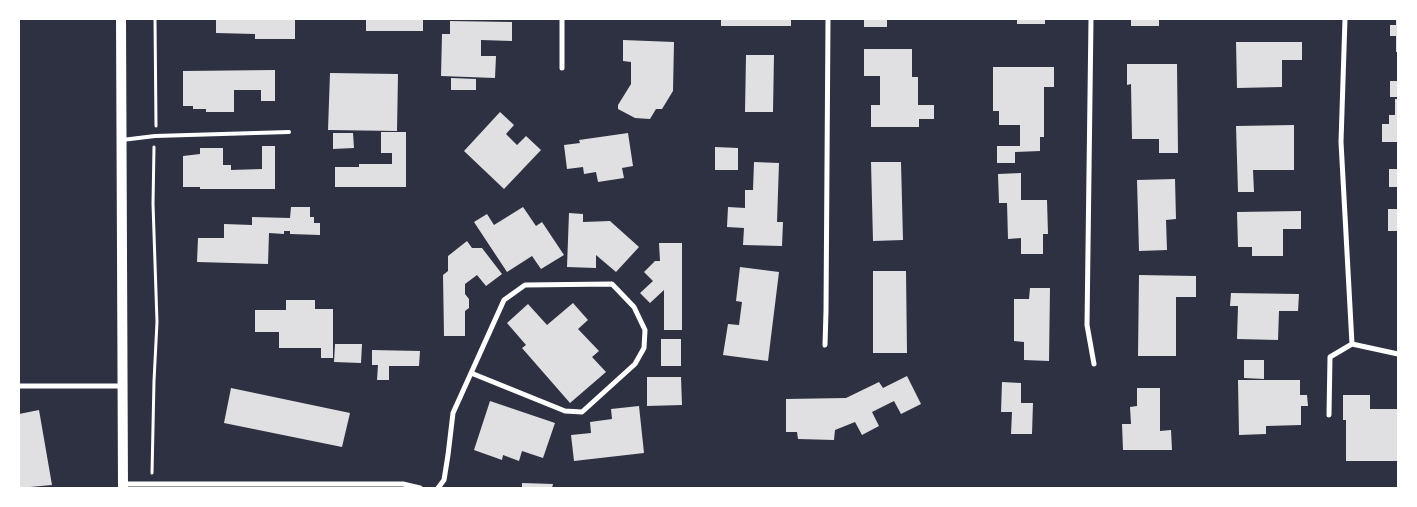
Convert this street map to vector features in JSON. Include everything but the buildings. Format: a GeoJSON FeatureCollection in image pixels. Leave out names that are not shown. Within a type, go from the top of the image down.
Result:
{"type":"FeatureCollection","features":[{"type":"Feature","properties":{"kind":"main road"},"geometry":{"type":"LineString","coordinates":[[121,19],[123,486]]}},
{"type":"Feature","properties":{"kind":"street"},"geometry":{"type":"LineString","coordinates":[[562,19],[562,68]]}},
{"type":"Feature","properties":{"kind":"street"},"geometry":{"type":"LineString","coordinates":[[825,345],[828,19]]}},
{"type":"Feature","properties":{"kind":"street"},"geometry":{"type":"LineString","coordinates":[[1091,19],[1087,325],[1094,364]]}},
{"type":"Feature","properties":{"kind":"street"},"geometry":{"type":"LineString","coordinates":[[1345,19],[1341,142],[1352,344]]}},
{"type":"Feature","properties":{"kind":"street"},"geometry":{"type":"LineString","coordinates":[[438,488],[444,480],[453,413],[471,373],[504,300],[525,285],[612,284],[634,307],[645,330],[644,348],[635,364],[582,412],[565,411],[471,373]]}},
{"type":"Feature","properties":{"kind":"street"},"geometry":{"type":"LineString","coordinates":[[1329,415],[1330,357],[1352,344],[1398,354]]}},
{"type":"Feature","properties":{"kind":"street"},"geometry":{"type":"LineString","coordinates":[[19,386],[123,386]]}},
{"type":"Feature","properties":{"kind":"street"},"geometry":{"type":"LineString","coordinates":[[123,486],[152,484],[403,484],[420,488]]}},
{"type":"Feature","properties":{"kind":"lane"},"geometry":{"type":"LineString","coordinates":[[122,140],[155,136],[289,132]]}},
{"type":"Feature","properties":{"kind":"path"},"geometry":{"type":"LineString","coordinates":[[152,484],[157,322],[152,204],[155,136],[155,19]]}}]}
